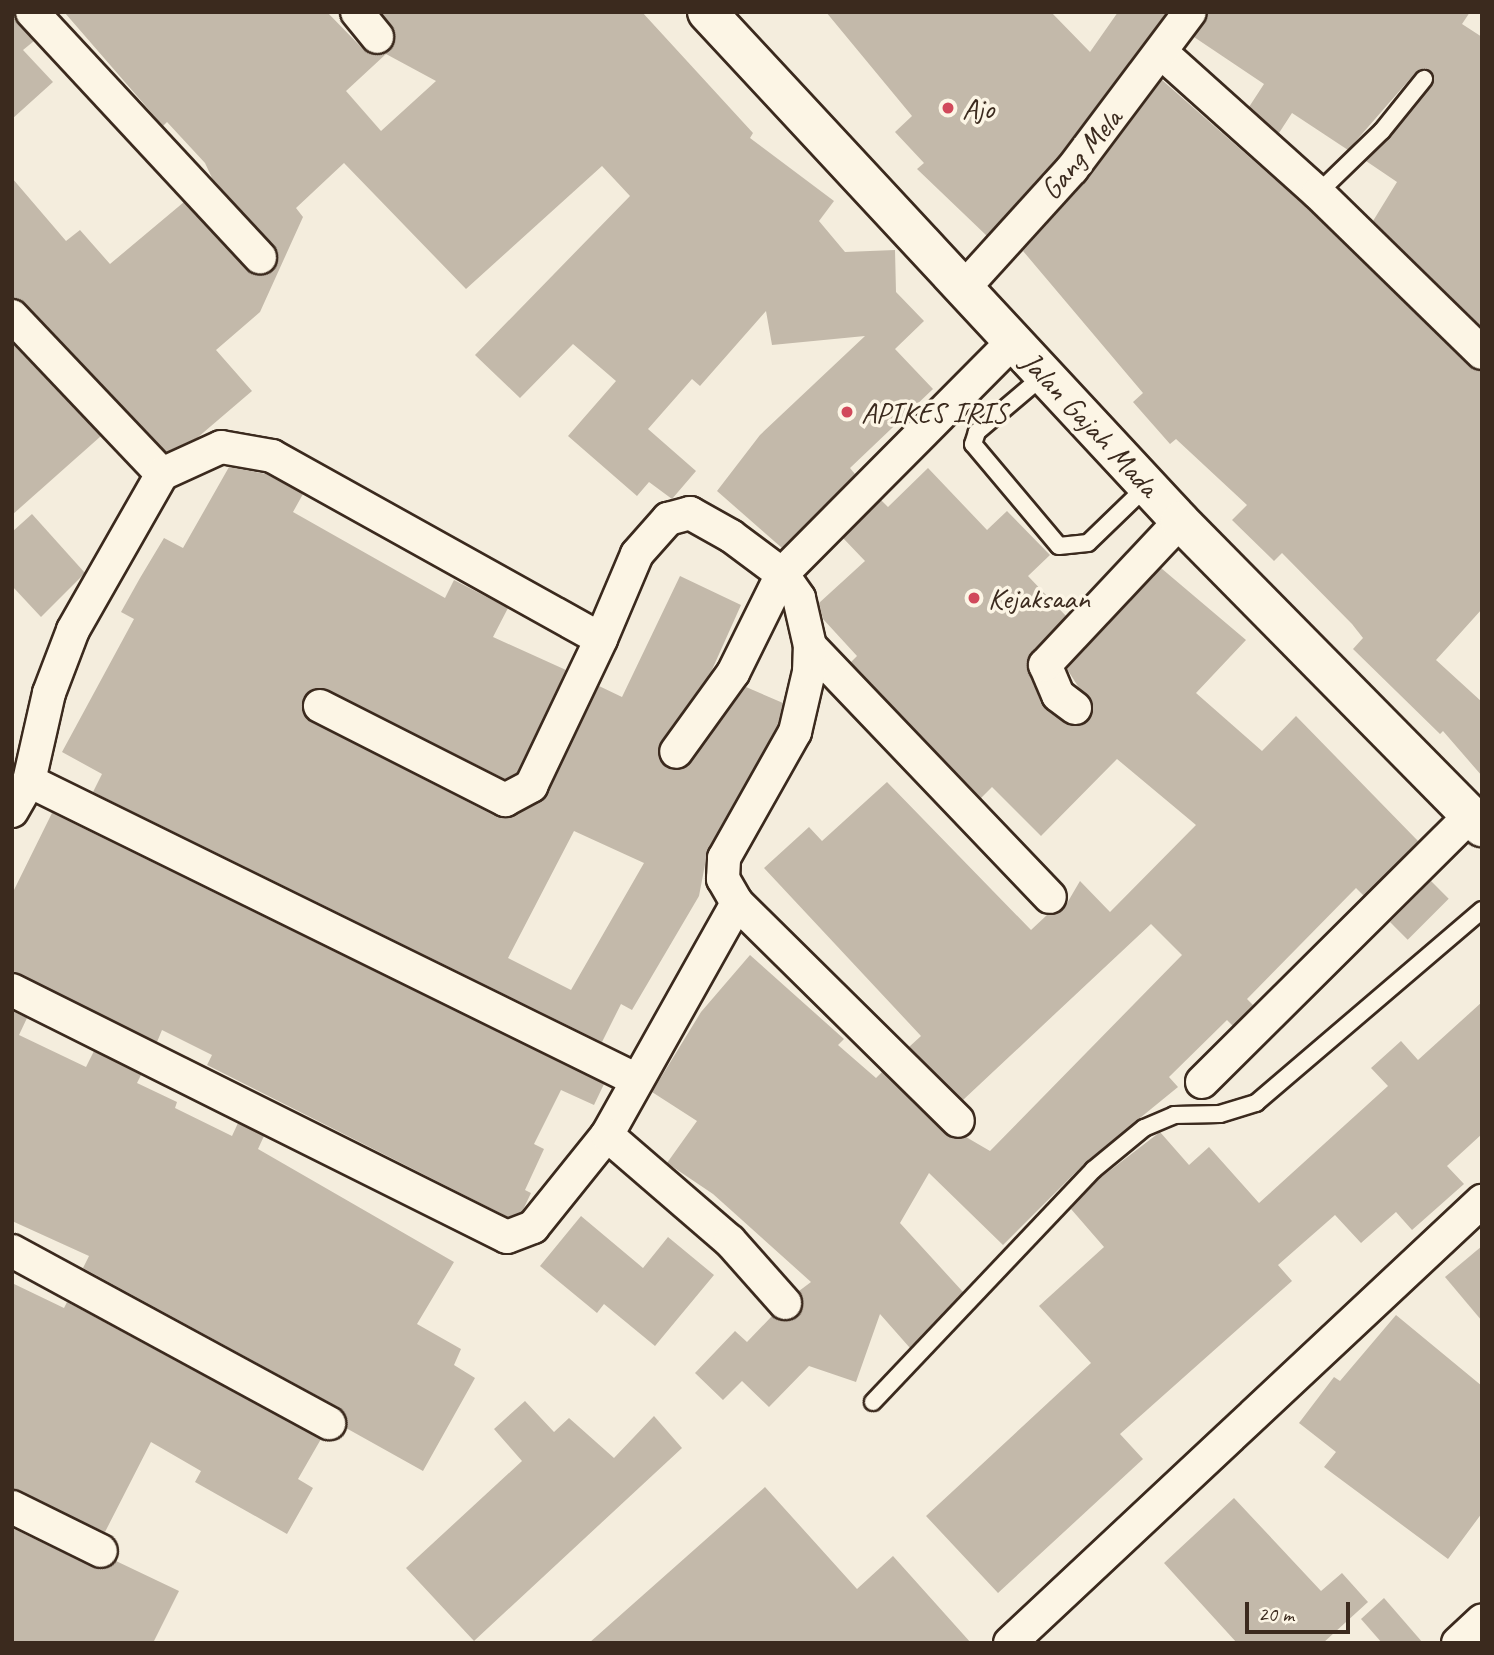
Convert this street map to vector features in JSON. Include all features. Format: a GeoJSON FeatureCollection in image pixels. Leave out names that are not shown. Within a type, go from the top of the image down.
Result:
{"type":"FeatureCollection","features":[{"type":"Feature","properties":{"kind":"main road","name":"Jalan Gajah Mada"},"geometry":{"type":"LineString","coordinates":[[707,12],[1180,521],[1476,821]]}},
{"type":"Feature","properties":{"kind":"street"},"geometry":{"type":"LineString","coordinates":[[32,12],[260,257]]}},
{"type":"Feature","properties":{"kind":"street"},"geometry":{"type":"LineString","coordinates":[[357,12],[377,37]]}},
{"type":"Feature","properties":{"kind":"street","name":"Gang Mela"},"geometry":{"type":"LineString","coordinates":[[963,289],[1072,169],[1163,54],[1190,12]]}},
{"type":"Feature","properties":{"kind":"street"},"geometry":{"type":"LineString","coordinates":[[1163,54],[1318,193],[1482,353]]}},
{"type":"Feature","properties":{"kind":"street"},"geometry":{"type":"LineString","coordinates":[[12,316],[162,474]]}},
{"type":"Feature","properties":{"kind":"street"},"geometry":{"type":"LineString","coordinates":[[676,752],[733,674],[782,574],[1013,341]]}},
{"type":"Feature","properties":{"kind":"street"},"geometry":{"type":"LineString","coordinates":[[12,811],[29,781],[60,660],[162,474],[221,447],[272,456],[601,639]]}},
{"type":"Feature","properties":{"kind":"street"},"geometry":{"type":"LineString","coordinates":[[320,706],[505,800],[531,786],[601,639],[637,554],[653,531],[680,513],[710,522],[782,574],[799,598],[810,646],[795,733],[724,858],[723,879],[737,903],[958,1121]]}},
{"type":"Feature","properties":{"kind":"street"},"geometry":{"type":"LineString","coordinates":[[1075,708],[1058,695],[1045,665],[1180,521]]}},
{"type":"Feature","properties":{"kind":"street"},"geometry":{"type":"LineString","coordinates":[[810,646],[1049,897]]}},
{"type":"Feature","properties":{"kind":"street"},"geometry":{"type":"LineString","coordinates":[[29,781],[635,1079]]}},
{"type":"Feature","properties":{"kind":"street"},"geometry":{"type":"LineString","coordinates":[[1202,1082],[1476,821]]}},
{"type":"Feature","properties":{"kind":"street"},"geometry":{"type":"LineString","coordinates":[[12,990],[507,1237],[533,1227],[607,1135],[635,1079],[737,903]]}},
{"type":"Feature","properties":{"kind":"street"},"geometry":{"type":"LineString","coordinates":[[607,1135],[730,1241],[785,1303]]}},
{"type":"Feature","properties":{"kind":"street"},"geometry":{"type":"LineString","coordinates":[[1010,1643],[1482,1201]]}},
{"type":"Feature","properties":{"kind":"street"},"geometry":{"type":"LineString","coordinates":[[12,1251],[329,1423]]}},
{"type":"Feature","properties":{"kind":"street"},"geometry":{"type":"LineString","coordinates":[[12,1507],[101,1551]]}},
{"type":"Feature","properties":{"kind":"street"},"geometry":{"type":"LineString","coordinates":[[1458,1643],[1482,1621]]}},
{"type":"Feature","properties":{"kind":"lane"},"geometry":{"type":"LineString","coordinates":[[1318,193],[1382,131],[1424,79]]}},
{"type":"Feature","properties":{"kind":"lane"},"geometry":{"type":"LineString","coordinates":[[1043,376],[977,432],[973,444],[1059,546],[1088,543],[1147,486]]}},
{"type":"Feature","properties":{"kind":"lane"},"geometry":{"type":"LineString","coordinates":[[873,1402],[1093,1170],[1144,1128],[1174,1115],[1220,1114],[1256,1103],[1482,910]]}},
{"type":"Feature","properties":{"kind":"building"},"geometry":{"type":"Polygon","coordinates":[[[12,12],[34,41],[23,50],[53,82],[12,119],[12,12]]]}},
{"type":"Feature","properties":{"kind":"building"},"geometry":{"type":"Polygon","coordinates":[[[57,12],[327,12],[363,49],[379,55],[389,51],[395,35],[381,12],[642,12],[753,133],[750,138],[834,201],[819,221],[845,252],[895,250],[896,292],[924,321],[895,349],[933,389],[850,468],[855,474],[782,548],[717,491],[760,435],[865,336],[772,345],[766,311],[700,386],[692,379],[648,429],[696,471],[672,499],[649,482],[637,496],[568,436],[616,381],[573,344],[520,398],[475,355],[630,196],[602,166],[466,289],[344,163],[296,208],[303,217],[260,312],[216,350],[252,391],[197,438],[166,452],[25,303],[12,298],[12,178],[66,241],[80,230],[110,264],[184,202],[254,274],[272,271],[278,252],[212,178],[205,163],[167,122],[163,126],[65,13],[57,12]],[[386,54],[346,91],[381,131],[436,81],[386,54]]]}},
{"type":"Feature","properties":{"kind":"building"},"geometry":{"type":"Polygon","coordinates":[[[826,12],[1051,12],[1090,52],[1118,12],[1167,12],[1058,157],[987,236],[917,169],[924,163],[895,132],[912,116],[826,12]]]}},
{"type":"Feature","properties":{"kind":"building"},"geometry":{"type":"Polygon","coordinates":[[[1208,12],[1470,12],[1462,24],[1482,37],[1482,327],[1373,221],[1397,182],[1366,161],[1432,86],[1431,71],[1416,72],[1348,150],[1292,113],[1279,133],[1249,107],[1264,84],[1194,37],[1208,12]]]}},
{"type":"Feature","properties":{"kind":"building"},"geometry":{"type":"Polygon","coordinates":[[[1162,80],[1305,206],[1469,366],[1482,371],[1482,609],[1436,660],[1482,702],[1482,776],[1443,731],[1440,734],[1353,649],[1363,638],[1352,624],[1282,553],[1274,561],[1232,520],[1247,505],[1176,439],[1170,444],[1133,402],[1143,393],[1023,251],[1087,180],[1162,80]]]}},
{"type":"Feature","properties":{"kind":"building"},"geometry":{"type":"Polygon","coordinates":[[[12,343],[101,436],[12,515],[12,343]]]}},
{"type":"Feature","properties":{"kind":"building"},"geometry":{"type":"Polygon","coordinates":[[[229,467],[266,474],[303,494],[293,512],[445,598],[454,580],[508,608],[493,637],[566,670],[517,773],[505,779],[328,690],[311,690],[303,698],[304,715],[312,722],[497,817],[514,816],[547,795],[599,686],[622,697],[680,576],[741,605],[711,672],[661,741],[659,759],[673,770],[690,763],[746,687],[783,703],[778,725],[708,849],[699,896],[632,1010],[621,1004],[602,1042],[93,792],[102,774],[62,752],[134,619],[121,612],[140,578],[164,538],[183,548],[229,467]],[[574,831],[508,958],[571,990],[644,863],[574,831]]]}},
{"type":"Feature","properties":{"kind":"building"},"geometry":{"type":"Polygon","coordinates":[[[928,468],[987,530],[1007,511],[1050,555],[1028,576],[1066,616],[1027,663],[1041,703],[1064,723],[1083,725],[1093,710],[1067,669],[1161,568],[1246,640],[1196,693],[1262,751],[1296,716],[1418,841],[1364,896],[1356,888],[1247,999],[1253,1005],[1233,1026],[1227,1020],[1169,1077],[1178,1087],[1086,1162],[1003,1245],[929,1173],[900,1223],[963,1292],[910,1348],[880,1314],[856,1382],[809,1366],[769,1407],[742,1381],[723,1400],[695,1373],[735,1331],[747,1342],[772,1316],[788,1321],[797,1317],[803,1308],[799,1291],[811,1282],[713,1194],[667,1163],[697,1121],[652,1092],[701,1012],[750,955],[844,1039],[838,1045],[876,1078],[882,1072],[945,1134],[966,1137],[990,1151],[1182,955],[1151,924],[963,1100],[909,1047],[921,1036],[764,868],[809,827],[822,841],[887,782],[1031,930],[1047,915],[1063,910],[1080,881],[1110,912],[1196,825],[1117,759],[1041,836],[992,787],[981,798],[851,662],[857,656],[823,619],[819,603],[865,561],[843,538],[881,500],[888,507],[928,468]]]}},
{"type":"Feature","properties":{"kind":"building"},"geometry":{"type":"Polygon","coordinates":[[[32,514],[85,573],[41,617],[12,586],[12,532],[32,514]]]}},
{"type":"Feature","properties":{"kind":"building"},"geometry":{"type":"Polygon","coordinates":[[[52,813],[604,1084],[594,1105],[561,1090],[534,1144],[544,1149],[525,1190],[531,1193],[522,1212],[508,1217],[207,1065],[212,1055],[162,1030],[157,1042],[12,972],[12,894],[52,813]]]}},
{"type":"Feature","properties":{"kind":"building"},"geometry":{"type":"Polygon","coordinates":[[[1431,881],[1449,899],[1408,940],[1390,922],[1431,881]]]}},
{"type":"Feature","properties":{"kind":"building"},"geometry":{"type":"Polygon","coordinates":[[[1482,1002],[1482,1134],[1447,1166],[1464,1184],[1412,1230],[1396,1212],[1361,1243],[1335,1215],[1278,1265],[1292,1281],[1120,1434],[1143,1459],[998,1593],[926,1516],[1091,1363],[1039,1306],[1104,1247],[1071,1209],[1100,1178],[1160,1132],[1189,1165],[1209,1147],[1259,1203],[1388,1086],[1371,1068],[1401,1041],[1418,1060],[1482,1002]]]}},
{"type":"Feature","properties":{"kind":"building"},"geometry":{"type":"Polygon","coordinates":[[[12,1011],[27,1018],[19,1035],[86,1067],[94,1051],[141,1075],[137,1083],[177,1102],[175,1108],[232,1136],[238,1123],[264,1136],[258,1149],[454,1262],[417,1324],[461,1349],[454,1365],[475,1378],[423,1471],[346,1428],[338,1407],[83,1268],[89,1256],[12,1221],[12,1011]]]}},
{"type":"Feature","properties":{"kind":"building"},"geometry":{"type":"Polygon","coordinates":[[[581,1216],[643,1268],[668,1237],[714,1275],[655,1346],[604,1304],[597,1313],[540,1266],[581,1216]]]}},
{"type":"Feature","properties":{"kind":"building"},"geometry":{"type":"Polygon","coordinates":[[[1482,1246],[1482,1321],[1445,1277],[1482,1246]]]}},
{"type":"Feature","properties":{"kind":"building"},"geometry":{"type":"Polygon","coordinates":[[[12,1283],[64,1308],[67,1302],[321,1439],[298,1479],[313,1488],[287,1534],[195,1482],[201,1471],[151,1442],[105,1532],[12,1489],[12,1283]]]}},
{"type":"Feature","properties":{"kind":"building"},"geometry":{"type":"Polygon","coordinates":[[[1396,1315],[1482,1386],[1482,1513],[1448,1559],[1324,1467],[1336,1452],[1299,1423],[1334,1377],[1340,1381],[1396,1315]]]}},
{"type":"Feature","properties":{"kind":"building"},"geometry":{"type":"Polygon","coordinates":[[[525,1401],[554,1432],[569,1418],[614,1458],[654,1416],[682,1448],[474,1641],[406,1568],[522,1461],[494,1429],[525,1401]]]}},
{"type":"Feature","properties":{"kind":"building"},"geometry":{"type":"Polygon","coordinates":[[[765,1487],[857,1589],[893,1556],[971,1643],[589,1643],[765,1487]]]}},
{"type":"Feature","properties":{"kind":"building"},"geometry":{"type":"Polygon","coordinates":[[[1234,1498],[1321,1591],[1342,1573],[1368,1602],[1323,1643],[1237,1643],[1164,1563],[1234,1498]]]}},
{"type":"Feature","properties":{"kind":"building"},"geometry":{"type":"Polygon","coordinates":[[[12,1528],[93,1567],[103,1569],[116,1561],[179,1591],[153,1643],[12,1643],[12,1528]]]}},
{"type":"Feature","properties":{"kind":"building"},"geometry":{"type":"Polygon","coordinates":[[[1384,1598],[1423,1643],[1382,1643],[1361,1619],[1384,1598]]]}},
{"type":"Feature","properties":{"kind":"place","name":"Ajo"},"geometry":{"type":"Point","coordinates":[948,108]}},
{"type":"Feature","properties":{"kind":"place","name":"APIKES IRIS"},"geometry":{"type":"Point","coordinates":[847,412]}},
{"type":"Feature","properties":{"kind":"place","name":"Kejaksaan"},"geometry":{"type":"Point","coordinates":[974,598]}}]}
